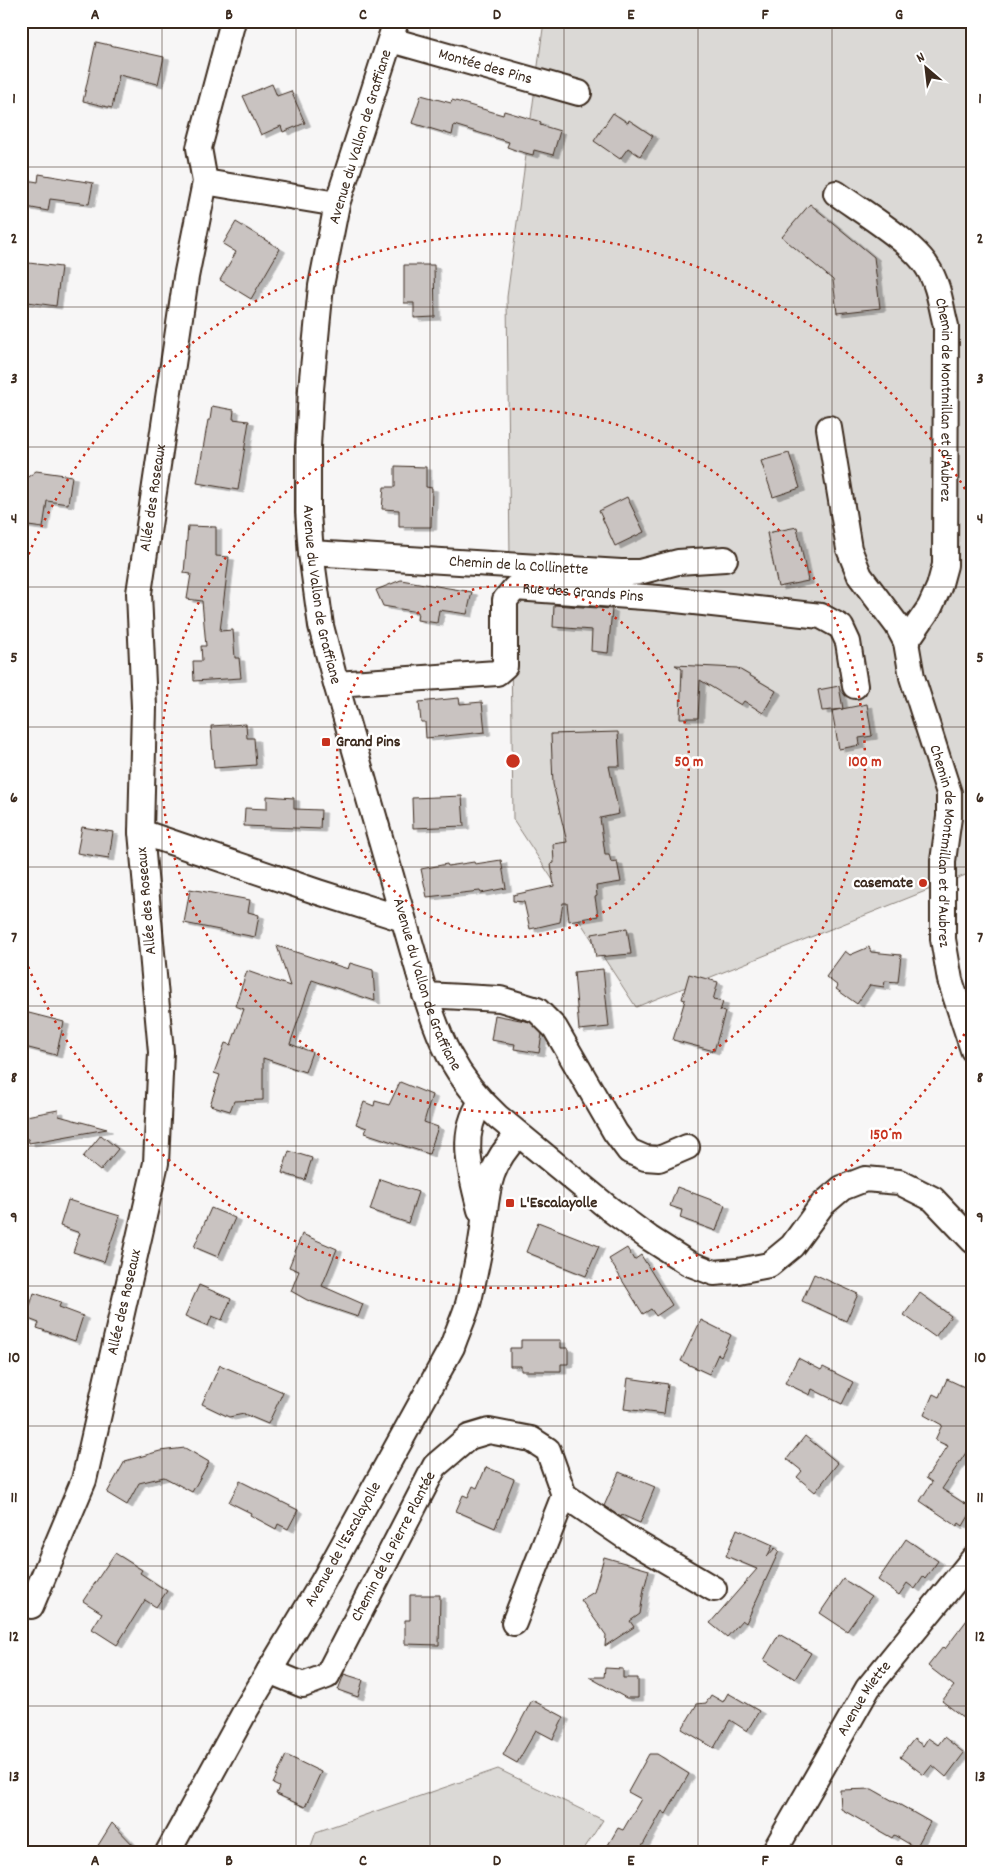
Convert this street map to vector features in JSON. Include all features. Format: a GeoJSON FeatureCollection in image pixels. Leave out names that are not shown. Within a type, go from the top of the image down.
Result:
{"type":"FeatureCollection","features":[{"type":"Feature","properties":{"kind":"street","name":"Allée des Roseaux"},"geometry":{"type":"LineString","coordinates":[[31,1606],[84,1480],[156,1162],[161,1052],[140,832],[144,707],[139,593],[186,277],[205,182],[199,148],[233,21]]}},
{"type":"Feature","properties":{"kind":"street","name":"Montée des Pins"},"geometry":{"type":"LineString","coordinates":[[393,31],[579,93]]}},
{"type":"Feature","properties":{"kind":"street","name":"Avenue du Vallon de Graffiane"},"geometry":{"type":"LineString","coordinates":[[393,31],[337,204],[321,286],[308,447],[308,512],[311,553],[321,626],[403,919],[441,1042],[463,1080],[481,1102],[518,1135],[649,1238],[688,1263],[714,1273],[738,1271],[769,1264],[792,1246],[822,1205],[842,1188],[866,1179],[899,1182],[934,1198],[973,1241]]}},
{"type":"Feature","properties":{"kind":"street"},"geometry":{"type":"LineString","coordinates":[[205,182],[337,204]]}},
{"type":"Feature","properties":{"kind":"street","name":"Chemin de Montmillan et d'Aubrez"},"geometry":{"type":"LineString","coordinates":[[836,193],[911,247],[928,267],[938,292],[946,326],[945,566],[939,587],[930,607],[906,642]]}},
{"type":"Feature","properties":{"kind":"street","name":"Chemin de Montmillan et d'Aubrez"},"geometry":{"type":"LineString","coordinates":[[829,428],[849,549],[860,576],[897,625],[906,642],[912,677],[949,794],[949,817],[943,861],[943,939],[950,980],[973,1050]]}},
{"type":"Feature","properties":{"kind":"street","name":"Chemin de la Collinette"},"geometry":{"type":"LineString","coordinates":[[311,553],[621,572],[639,572],[678,562],[725,559]]}},
{"type":"Feature","properties":{"kind":"street","name":"Rue des Grands Pins"},"geometry":{"type":"LineString","coordinates":[[336,684],[497,673],[505,666],[505,600],[515,588],[658,598],[821,616],[841,627],[848,642],[855,686]]}},
{"type":"Feature","properties":{"kind":"street"},"geometry":{"type":"LineString","coordinates":[[140,832],[403,919]]}},
{"type":"Feature","properties":{"kind":"street"},"geometry":{"type":"LineString","coordinates":[[425,995],[500,999],[519,1003],[537,1010],[555,1028],[615,1132],[629,1151],[645,1158],[659,1159],[687,1147]]}},
{"type":"Feature","properties":{"kind":"street","name":"Avenue de l'Escalayolle"},"geometry":{"type":"LineString","coordinates":[[481,1102],[473,1114],[467,1141],[468,1155],[483,1224]]}},
{"type":"Feature","properties":{"kind":"street","name":"Avenue de l'Escalayolle"},"geometry":{"type":"LineString","coordinates":[[168,1852],[247,1708],[322,1583],[452,1347],[468,1305],[489,1182],[493,1169],[500,1156],[518,1135]]}},
{"type":"Feature","properties":{"kind":"street","name":"Chemin de la Pierre Plantée"},"geometry":{"type":"LineString","coordinates":[[269,1671],[303,1685],[327,1676],[435,1466],[469,1437],[489,1432],[531,1439],[548,1450],[564,1495]]}},
{"type":"Feature","properties":{"kind":"street"},"geometry":{"type":"LineString","coordinates":[[514,1623],[564,1495],[624,1536],[714,1589]]}},
{"type":"Feature","properties":{"kind":"street","name":"Avenue Miette"},"geometry":{"type":"LineString","coordinates":[[774,1852],[868,1688],[973,1559]]}},
{"type":"Feature","properties":{"kind":"shaded area"},"geometry":{"type":"Polygon","coordinates":[[[544,21],[973,21],[973,872],[636,1007],[513,819],[507,297],[544,21]]]}},
{"type":"Feature","properties":{"kind":"shaded area"},"geometry":{"type":"Polygon","coordinates":[[[498,1769],[603,1820],[582,1852],[309,1852],[316,1832],[498,1769]]]}},
{"type":"Feature","properties":{"kind":"building"},"geometry":{"type":"Polygon","coordinates":[[[96,42],[164,57],[158,84],[119,75],[112,108],[83,101],[96,42]]]}},
{"type":"Feature","properties":{"kind":"building"},"geometry":{"type":"Polygon","coordinates":[[[272,84],[277,96],[291,91],[305,123],[283,132],[281,126],[261,135],[243,96],[272,84]]]}},
{"type":"Feature","properties":{"kind":"building"},"geometry":{"type":"Polygon","coordinates":[[[421,95],[451,103],[452,100],[503,115],[504,111],[541,122],[540,125],[560,131],[553,155],[534,150],[533,155],[518,151],[507,147],[509,142],[454,125],[452,135],[412,123],[421,95]]]}},
{"type":"Feature","properties":{"kind":"building"},"geometry":{"type":"Polygon","coordinates":[[[613,113],[628,123],[629,120],[653,136],[640,156],[628,148],[620,159],[594,141],[613,113]]]}},
{"type":"Feature","properties":{"kind":"building"},"geometry":{"type":"Polygon","coordinates":[[[39,174],[93,183],[89,204],[50,199],[48,211],[21,206],[21,179],[38,182],[39,174]]]}},
{"type":"Feature","properties":{"kind":"building"},"geometry":{"type":"Polygon","coordinates":[[[810,204],[874,257],[880,308],[837,313],[833,280],[782,237],[810,204]]]}},
{"type":"Feature","properties":{"kind":"building"},"geometry":{"type":"Polygon","coordinates":[[[236,222],[280,249],[251,299],[220,280],[236,252],[223,244],[236,222]]]}},
{"type":"Feature","properties":{"kind":"building"},"geometry":{"type":"Polygon","coordinates":[[[21,262],[61,267],[56,306],[21,301],[21,262]]]}},
{"type":"Feature","properties":{"kind":"building"},"geometry":{"type":"Polygon","coordinates":[[[404,265],[434,265],[435,317],[414,318],[414,303],[404,303],[404,265]]]}},
{"type":"Feature","properties":{"kind":"building"},"geometry":{"type":"Polygon","coordinates":[[[212,406],[234,410],[233,419],[249,421],[238,490],[197,483],[212,406]]]}},
{"type":"Feature","properties":{"kind":"building"},"geometry":{"type":"Polygon","coordinates":[[[789,453],[800,488],[773,497],[761,461],[789,453]]]}},
{"type":"Feature","properties":{"kind":"building"},"geometry":{"type":"Polygon","coordinates":[[[395,466],[426,467],[426,487],[432,488],[431,527],[399,527],[399,510],[382,509],[384,487],[395,487],[395,466]]]}},
{"type":"Feature","properties":{"kind":"building"},"geometry":{"type":"Polygon","coordinates":[[[36,471],[72,476],[68,504],[47,501],[43,528],[21,525],[21,482],[36,471]]]}},
{"type":"Feature","properties":{"kind":"building"},"geometry":{"type":"Polygon","coordinates":[[[627,497],[644,532],[615,546],[599,511],[627,497]]]}},
{"type":"Feature","properties":{"kind":"building"},"geometry":{"type":"Polygon","coordinates":[[[188,526],[216,527],[216,556],[229,557],[220,631],[233,630],[235,658],[239,658],[241,678],[194,681],[193,661],[202,661],[201,646],[206,646],[202,601],[187,599],[191,574],[184,573],[188,526]]]}},
{"type":"Feature","properties":{"kind":"building"},"geometry":{"type":"Polygon","coordinates":[[[797,527],[808,581],[778,587],[767,533],[797,527]]]}},
{"type":"Feature","properties":{"kind":"building"},"geometry":{"type":"Polygon","coordinates":[[[401,580],[472,592],[467,614],[439,610],[437,623],[417,620],[418,612],[383,606],[376,590],[401,580]]]}},
{"type":"Feature","properties":{"kind":"building"},"geometry":{"type":"Polygon","coordinates":[[[554,605],[612,609],[608,653],[591,651],[592,630],[553,627],[554,605]]]}},
{"type":"Feature","properties":{"kind":"building"},"geometry":{"type":"Polygon","coordinates":[[[675,665],[737,668],[776,691],[763,713],[744,701],[741,705],[700,680],[698,718],[680,718],[682,669],[675,665]]]}},
{"type":"Feature","properties":{"kind":"building"},"geometry":{"type":"Polygon","coordinates":[[[839,686],[843,709],[822,711],[818,690],[839,686]]]}},
{"type":"Feature","properties":{"kind":"building"},"geometry":{"type":"Polygon","coordinates":[[[459,698],[460,704],[482,702],[485,732],[426,738],[425,722],[421,722],[419,702],[459,698]]]}},
{"type":"Feature","properties":{"kind":"building"},"geometry":{"type":"Polygon","coordinates":[[[867,704],[872,736],[859,738],[860,745],[839,749],[832,711],[867,704]]]}},
{"type":"Feature","properties":{"kind":"building"},"geometry":{"type":"Polygon","coordinates":[[[246,724],[247,738],[254,738],[256,765],[214,768],[211,726],[246,724]]]}},
{"type":"Feature","properties":{"kind":"building"},"geometry":{"type":"Polygon","coordinates":[[[618,732],[620,766],[609,766],[619,814],[600,818],[605,854],[609,854],[611,862],[617,861],[621,882],[596,886],[597,896],[595,897],[598,916],[569,921],[567,903],[563,903],[560,922],[530,929],[524,902],[513,901],[513,895],[554,886],[551,864],[554,863],[553,844],[567,842],[553,784],[551,734],[618,732]]]}},
{"type":"Feature","properties":{"kind":"building"},"geometry":{"type":"Polygon","coordinates":[[[267,796],[294,798],[294,809],[321,810],[320,829],[244,826],[245,808],[267,809],[267,796]]]}},
{"type":"Feature","properties":{"kind":"building"},"geometry":{"type":"Polygon","coordinates":[[[462,796],[464,826],[413,828],[412,798],[462,796]]]}},
{"type":"Feature","properties":{"kind":"building"},"geometry":{"type":"Polygon","coordinates":[[[82,827],[113,832],[109,858],[77,853],[82,827]]]}},
{"type":"Feature","properties":{"kind":"building"},"geometry":{"type":"Polygon","coordinates":[[[501,860],[506,888],[481,893],[480,891],[427,897],[421,869],[447,864],[448,866],[474,862],[475,864],[501,860]]]}},
{"type":"Feature","properties":{"kind":"building"},"geometry":{"type":"Polygon","coordinates":[[[190,889],[250,900],[248,912],[259,915],[255,937],[184,923],[190,889]]]}},
{"type":"Feature","properties":{"kind":"building"},"geometry":{"type":"Polygon","coordinates":[[[627,928],[631,954],[596,957],[592,934],[627,928]]]}},
{"type":"Feature","properties":{"kind":"building"},"geometry":{"type":"Polygon","coordinates":[[[277,946],[348,969],[350,963],[373,970],[375,1001],[312,980],[290,1044],[312,1052],[305,1072],[263,1058],[263,1100],[234,1101],[230,1111],[210,1105],[220,1075],[214,1073],[225,1043],[231,1045],[244,1009],[235,1006],[247,971],[290,986],[277,946]]]}},
{"type":"Feature","properties":{"kind":"building"},"geometry":{"type":"Polygon","coordinates":[[[869,947],[871,952],[901,955],[898,982],[885,981],[884,987],[870,985],[857,1004],[836,989],[838,986],[826,977],[845,951],[850,955],[869,947]]]}},
{"type":"Feature","properties":{"kind":"building"},"geometry":{"type":"Polygon","coordinates":[[[603,969],[609,1027],[579,1030],[574,972],[603,969]]]}},
{"type":"Feature","properties":{"kind":"building"},"geometry":{"type":"Polygon","coordinates":[[[689,974],[718,982],[713,1000],[723,1002],[720,1011],[725,1012],[714,1051],[673,1040],[685,1000],[682,999],[689,974]]]}},
{"type":"Feature","properties":{"kind":"building"},"geometry":{"type":"Polygon","coordinates":[[[21,1011],[64,1022],[56,1055],[21,1046],[21,1011]]]}},
{"type":"Feature","properties":{"kind":"building"},"geometry":{"type":"Polygon","coordinates":[[[495,1015],[530,1022],[542,1034],[539,1053],[514,1049],[515,1044],[491,1040],[495,1015]]]}},
{"type":"Feature","properties":{"kind":"building"},"geometry":{"type":"Polygon","coordinates":[[[400,1082],[432,1095],[424,1122],[438,1127],[429,1154],[365,1133],[367,1128],[356,1124],[364,1102],[374,1106],[375,1101],[389,1105],[400,1082]]]}},
{"type":"Feature","properties":{"kind":"building"},"geometry":{"type":"Polygon","coordinates":[[[58,1110],[59,1116],[107,1129],[29,1143],[28,1139],[21,1137],[21,1117],[58,1110]]]}},
{"type":"Feature","properties":{"kind":"building"},"geometry":{"type":"Polygon","coordinates":[[[101,1135],[118,1149],[100,1171],[83,1157],[101,1135]]]}},
{"type":"Feature","properties":{"kind":"building"},"geometry":{"type":"Polygon","coordinates":[[[289,1151],[312,1158],[305,1180],[282,1173],[289,1151]]]}},
{"type":"Feature","properties":{"kind":"building"},"geometry":{"type":"Polygon","coordinates":[[[380,1179],[418,1192],[408,1223],[370,1210],[380,1179]]]}},
{"type":"Feature","properties":{"kind":"building"},"geometry":{"type":"Polygon","coordinates":[[[677,1187],[725,1205],[716,1231],[680,1218],[682,1210],[670,1206],[677,1187]]]}},
{"type":"Feature","properties":{"kind":"building"},"geometry":{"type":"Polygon","coordinates":[[[68,1200],[120,1216],[104,1262],[73,1252],[80,1233],[60,1226],[68,1200]]]}},
{"type":"Feature","properties":{"kind":"building"},"geometry":{"type":"Polygon","coordinates":[[[211,1208],[235,1218],[218,1257],[194,1247],[211,1208]]]}},
{"type":"Feature","properties":{"kind":"building"},"geometry":{"type":"Polygon","coordinates":[[[538,1222],[599,1246],[586,1276],[526,1252],[538,1222]]]}},
{"type":"Feature","properties":{"kind":"building"},"geometry":{"type":"Polygon","coordinates":[[[302,1234],[337,1249],[322,1286],[363,1304],[358,1317],[307,1300],[291,1291],[299,1271],[289,1267],[302,1234]]]}},
{"type":"Feature","properties":{"kind":"building"},"geometry":{"type":"Polygon","coordinates":[[[627,1248],[634,1260],[641,1255],[672,1305],[656,1316],[651,1309],[643,1314],[609,1259],[627,1248]]]}},
{"type":"Feature","properties":{"kind":"building"},"geometry":{"type":"Polygon","coordinates":[[[814,1274],[858,1294],[846,1321],[802,1301],[814,1274]]]}},
{"type":"Feature","properties":{"kind":"building"},"geometry":{"type":"Polygon","coordinates":[[[199,1285],[231,1299],[222,1320],[212,1316],[208,1326],[185,1316],[199,1285]]]}},
{"type":"Feature","properties":{"kind":"building"},"geometry":{"type":"Polygon","coordinates":[[[34,1293],[61,1302],[59,1307],[83,1316],[75,1341],[37,1328],[39,1323],[26,1318],[34,1293]]]}},
{"type":"Feature","properties":{"kind":"building"},"geometry":{"type":"Polygon","coordinates":[[[920,1293],[951,1316],[935,1337],[904,1315],[920,1293]]]}},
{"type":"Feature","properties":{"kind":"building"},"geometry":{"type":"Polygon","coordinates":[[[701,1320],[731,1335],[721,1356],[718,1354],[709,1374],[681,1361],[701,1320]]]}},
{"type":"Feature","properties":{"kind":"building"},"geometry":{"type":"Polygon","coordinates":[[[521,1340],[561,1340],[561,1348],[568,1348],[568,1364],[561,1364],[561,1371],[521,1371],[521,1366],[510,1366],[510,1348],[521,1348],[521,1340]]]}},
{"type":"Feature","properties":{"kind":"building"},"geometry":{"type":"Polygon","coordinates":[[[798,1358],[821,1370],[823,1367],[853,1382],[842,1404],[812,1389],[810,1395],[785,1383],[798,1358]]]}},
{"type":"Feature","properties":{"kind":"building"},"geometry":{"type":"Polygon","coordinates":[[[220,1365],[283,1392],[268,1424],[244,1414],[229,1417],[202,1404],[220,1365]]]}},
{"type":"Feature","properties":{"kind":"building"},"geometry":{"type":"Polygon","coordinates":[[[628,1378],[668,1384],[664,1414],[624,1409],[628,1378]]]}},
{"type":"Feature","properties":{"kind":"building"},"geometry":{"type":"Polygon","coordinates":[[[947,1379],[973,1391],[973,1442],[942,1489],[973,1509],[963,1526],[959,1523],[957,1526],[920,1501],[932,1482],[926,1478],[948,1446],[935,1440],[942,1425],[924,1415],[933,1394],[939,1397],[947,1379]]]}},
{"type":"Feature","properties":{"kind":"building"},"geometry":{"type":"Polygon","coordinates":[[[805,1436],[838,1463],[815,1492],[797,1477],[802,1471],[787,1459],[805,1436]]]}},
{"type":"Feature","properties":{"kind":"building"},"geometry":{"type":"Polygon","coordinates":[[[185,1448],[209,1462],[192,1492],[164,1477],[139,1483],[127,1505],[107,1493],[125,1461],[160,1451],[185,1448]]]}},
{"type":"Feature","properties":{"kind":"building"},"geometry":{"type":"Polygon","coordinates":[[[486,1467],[514,1479],[495,1528],[456,1511],[463,1495],[468,1497],[473,1486],[477,1488],[486,1467]]]}},
{"type":"Feature","properties":{"kind":"building"},"geometry":{"type":"Polygon","coordinates":[[[619,1472],[655,1487],[640,1523],[622,1515],[621,1517],[604,1506],[619,1472]]]}},
{"type":"Feature","properties":{"kind":"building"},"geometry":{"type":"Polygon","coordinates":[[[240,1481],[298,1510],[288,1529],[278,1524],[276,1529],[229,1502],[240,1481]]]}},
{"type":"Feature","properties":{"kind":"building"},"geometry":{"type":"Polygon","coordinates":[[[737,1529],[773,1545],[767,1557],[775,1548],[779,1551],[746,1623],[742,1620],[727,1637],[710,1623],[757,1569],[726,1556],[737,1529]]]}},
{"type":"Feature","properties":{"kind":"building"},"geometry":{"type":"Polygon","coordinates":[[[906,1539],[938,1561],[915,1589],[907,1583],[899,1595],[878,1580],[906,1539]]]}},
{"type":"Feature","properties":{"kind":"building"},"geometry":{"type":"Polygon","coordinates":[[[115,1553],[142,1570],[140,1573],[167,1591],[156,1607],[145,1600],[117,1645],[92,1629],[102,1613],[83,1601],[115,1553]]]}},
{"type":"Feature","properties":{"kind":"building"},"geometry":{"type":"Polygon","coordinates":[[[604,1557],[649,1570],[640,1614],[630,1621],[634,1627],[605,1646],[606,1635],[581,1600],[594,1592],[604,1557]]]}},
{"type":"Feature","properties":{"kind":"building"},"geometry":{"type":"Polygon","coordinates":[[[843,1579],[871,1597],[847,1631],[820,1613],[843,1579]]]}},
{"type":"Feature","properties":{"kind":"building"},"geometry":{"type":"Polygon","coordinates":[[[410,1595],[440,1595],[439,1645],[405,1644],[405,1620],[410,1620],[410,1595]]]}},
{"type":"Feature","properties":{"kind":"building"},"geometry":{"type":"Polygon","coordinates":[[[973,1612],[973,1725],[942,1701],[954,1686],[928,1666],[943,1647],[945,1649],[973,1612]]]}},
{"type":"Feature","properties":{"kind":"building"},"geometry":{"type":"Polygon","coordinates":[[[779,1634],[811,1653],[795,1679],[764,1660],[779,1634]]]}},
{"type":"Feature","properties":{"kind":"building"},"geometry":{"type":"Polygon","coordinates":[[[605,1668],[623,1669],[623,1678],[638,1678],[638,1698],[626,1698],[589,1677],[604,1677],[605,1668]]]}},
{"type":"Feature","properties":{"kind":"building"},"geometry":{"type":"Polygon","coordinates":[[[344,1674],[363,1680],[358,1697],[338,1690],[344,1674]]]}},
{"type":"Feature","properties":{"kind":"building"},"geometry":{"type":"Polygon","coordinates":[[[728,1693],[759,1711],[747,1731],[730,1720],[714,1748],[682,1729],[697,1704],[706,1703],[711,1695],[723,1702],[728,1693]]]}},
{"type":"Feature","properties":{"kind":"building"},"geometry":{"type":"Polygon","coordinates":[[[532,1700],[564,1717],[553,1739],[536,1730],[517,1763],[503,1755],[532,1700]]]}},
{"type":"Feature","properties":{"kind":"building"},"geometry":{"type":"Polygon","coordinates":[[[944,1737],[964,1753],[946,1777],[932,1765],[924,1775],[900,1757],[914,1739],[923,1746],[928,1738],[938,1745],[944,1737]]]}},
{"type":"Feature","properties":{"kind":"building"},"geometry":{"type":"Polygon","coordinates":[[[649,1754],[657,1754],[689,1774],[666,1814],[662,1811],[639,1852],[604,1852],[618,1828],[623,1830],[641,1799],[628,1792],[649,1754]]]}},
{"type":"Feature","properties":{"kind":"building"},"geometry":{"type":"Polygon","coordinates":[[[286,1755],[321,1772],[305,1807],[276,1794],[279,1787],[273,1784],[286,1755]]]}},
{"type":"Feature","properties":{"kind":"building"},"geometry":{"type":"Polygon","coordinates":[[[872,1789],[930,1822],[916,1848],[894,1835],[892,1838],[841,1809],[840,1790],[872,1789]]]}},
{"type":"Feature","properties":{"kind":"building"},"geometry":{"type":"Polygon","coordinates":[[[112,1823],[140,1852],[94,1852],[112,1823]]]}},
{"type":"Feature","properties":{"kind":"place","name":"Grand Pins"},"geometry":{"type":"Point","coordinates":[326,742]}},
{"type":"Feature","properties":{"kind":"place","name":"casemate"},"geometry":{"type":"Point","coordinates":[923,883]}},
{"type":"Feature","properties":{"kind":"place","name":"L'Escalayolle"},"geometry":{"type":"Point","coordinates":[510,1203]}}]}
